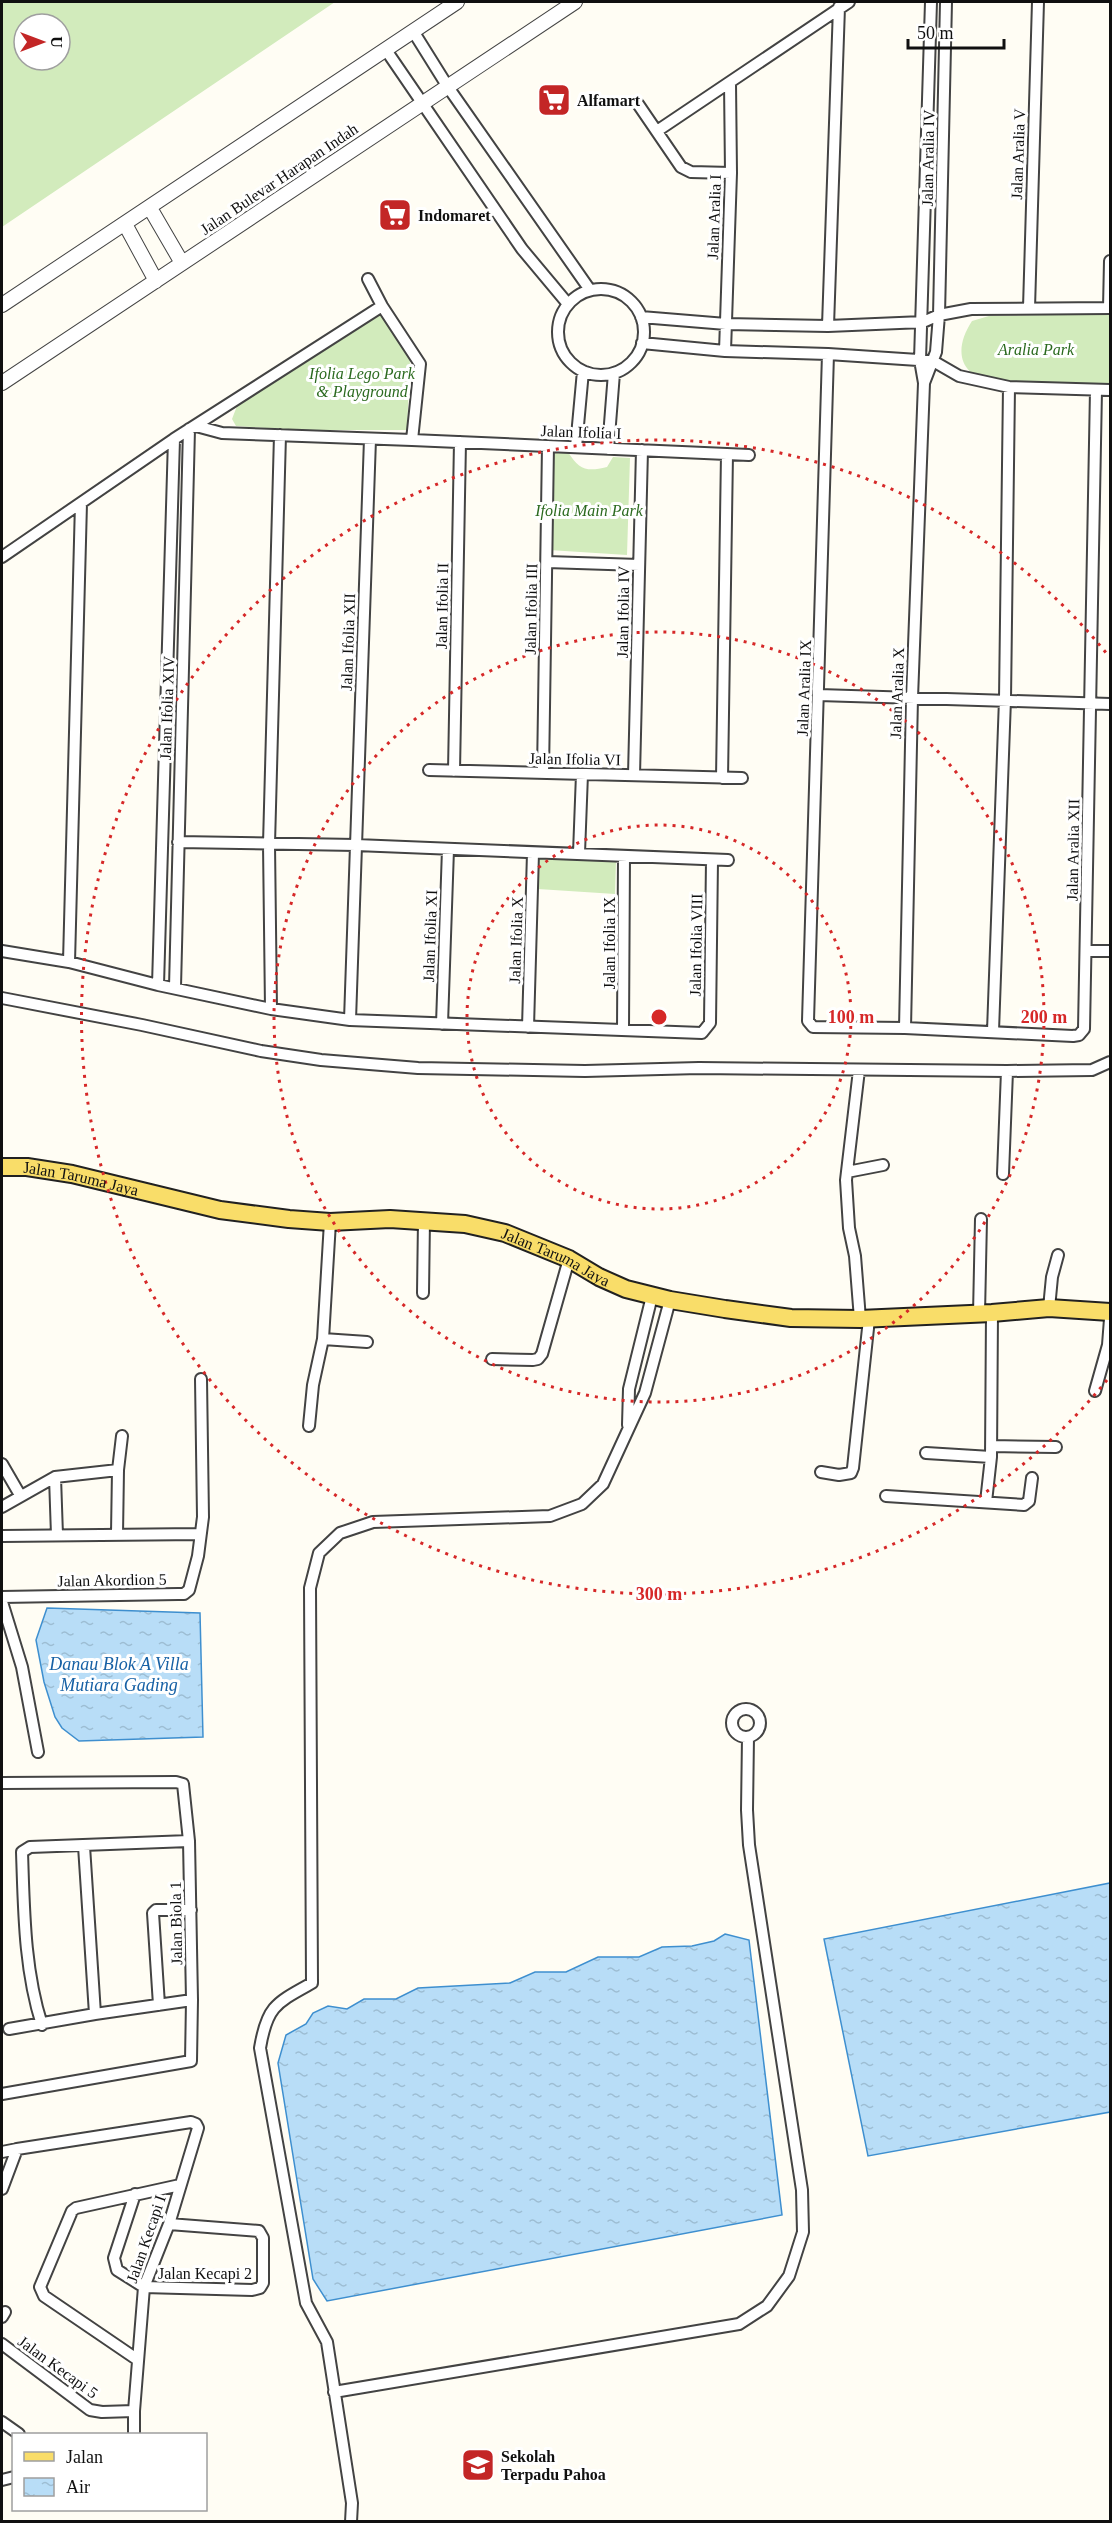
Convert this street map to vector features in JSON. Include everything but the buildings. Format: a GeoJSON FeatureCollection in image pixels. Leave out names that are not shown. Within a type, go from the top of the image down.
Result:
{"type":"FeatureCollection","features":[{"type":"Feature","properties":{"kind":"main road","name":"Jalan Taruma Jaya"},"geometry":{"type":"LineString","coordinates":[[2,1167],[27,1167],[72,1174],[220,1210],[330,1222],[390,1219],[465,1224],[505,1233],[569,1259],[599,1277],[626,1289],[670,1300],[791,1318],[865,1319],[1049,1308],[1110,1312]]}},
{"type":"Feature","properties":{"kind":"street"},"geometry":{"type":"LineString","coordinates":[[2,305],[457,2]]}},
{"type":"Feature","properties":{"kind":"street","name":"Jalan Bulevar Harapan Indah"},"geometry":{"type":"LineString","coordinates":[[2,383],[575,2]]}},
{"type":"Feature","properties":{"kind":"street","name":"Jalan Aralia X"},"geometry":{"type":"LineString","coordinates":[[905,1028],[912,698],[924,383],[920,360],[923,322],[931,2]]}},
{"type":"Feature","properties":{"kind":"street","name":"Jalan Aralia IV"},"geometry":{"type":"LineString","coordinates":[[924,383],[933,361],[939,315],[946,2]]}},
{"type":"Feature","properties":{"kind":"street","name":"Jalan Aralia V"},"geometry":{"type":"LineString","coordinates":[[1029,308],[1038,2]]}},
{"type":"Feature","properties":{"kind":"street"},"geometry":{"type":"LineString","coordinates":[[828,326],[844,4]]}},
{"type":"Feature","properties":{"kind":"street"},"geometry":{"type":"LineString","coordinates":[[657,131],[730,84],[844,4]]}},
{"type":"Feature","properties":{"kind":"street"},"geometry":{"type":"LineString","coordinates":[[413,31],[448,87],[590,290]]}},
{"type":"Feature","properties":{"kind":"street"},"geometry":{"type":"LineString","coordinates":[[386,50],[522,249],[568,304]]}},
{"type":"Feature","properties":{"kind":"street","name":"Jalan Aralia I"},"geometry":{"type":"LineString","coordinates":[[725,351],[731,173],[730,84]]}},
{"type":"Feature","properties":{"kind":"street"},"geometry":{"type":"LineString","coordinates":[[638,104],[681,167],[691,172],[731,173]]}},
{"type":"Feature","properties":{"kind":"street"},"geometry":{"type":"LineString","coordinates":[[150,208],[182,263]]}},
{"type":"Feature","properties":{"kind":"street"},"geometry":{"type":"LineString","coordinates":[[125,224],[156,280]]}},
{"type":"Feature","properties":{"kind":"street"},"geometry":{"type":"LineString","coordinates":[[641,317],[726,324],[828,326],[923,322],[939,315],[970,309],[1110,308],[1110,261]]}},
{"type":"Feature","properties":{"kind":"street"},"geometry":{"type":"LineString","coordinates":[[368,279],[382,306],[420,364],[412,440]]}},
{"type":"Feature","properties":{"kind":"street"},"geometry":{"type":"LineString","coordinates":[[606,289],[620,294],[633,304],[641,317],[642,343],[636,356],[627,366],[614,373],[599,375],[583,372],[570,362],[561,349],[558,334],[560,318],[568,304],[590,290],[606,289]]}},
{"type":"Feature","properties":{"kind":"street"},"geometry":{"type":"LineString","coordinates":[[2,557],[174,439],[382,306]]}},
{"type":"Feature","properties":{"kind":"street"},"geometry":{"type":"LineString","coordinates":[[642,343],[725,351],[828,354],[933,361],[959,376],[1009,387],[1110,390]]}},
{"type":"Feature","properties":{"kind":"street","name":"Jalan Aralia IX"},"geometry":{"type":"LineString","coordinates":[[808,1023],[828,354]]}},
{"type":"Feature","properties":{"kind":"street"},"geometry":{"type":"LineString","coordinates":[[576,447],[583,372]]}},
{"type":"Feature","properties":{"kind":"street"},"geometry":{"type":"LineString","coordinates":[[608,449],[614,373]]}},
{"type":"Feature","properties":{"kind":"street"},"geometry":{"type":"LineString","coordinates":[[993,1031],[1005,699],[1009,387]]}},
{"type":"Feature","properties":{"kind":"street","name":"Jalan Aralia XII"},"geometry":{"type":"LineString","coordinates":[[808,1023],[813,1027],[993,1031],[1073,1036],[1083,1032],[1087,951],[1096,390]]}},
{"type":"Feature","properties":{"kind":"street","name":"Jalan Ifolia I"},"geometry":{"type":"LineString","coordinates":[[193,427],[222,434],[749,455]]}},
{"type":"Feature","properties":{"kind":"street","name":"Jalan Ifolia XIV"},"geometry":{"type":"LineString","coordinates":[[175,987],[193,427]]}},
{"type":"Feature","properties":{"kind":"street"},"geometry":{"type":"LineString","coordinates":[[271,1009],[269,844],[280,435]]}},
{"type":"Feature","properties":{"kind":"street","name":"Jalan Ifolia XIV"},"geometry":{"type":"LineString","coordinates":[[158,985],[174,439]]}},
{"type":"Feature","properties":{"kind":"street","name":"Jalan Ifolia XII"},"geometry":{"type":"LineString","coordinates":[[350,1020],[370,440]]}},
{"type":"Feature","properties":{"kind":"street","name":"Jalan Ifolia II"},"geometry":{"type":"LineString","coordinates":[[454,771],[460,442]]}},
{"type":"Feature","properties":{"kind":"street","name":"Jalan Ifolia III"},"geometry":{"type":"LineString","coordinates":[[543,773],[548,446]]}},
{"type":"Feature","properties":{"kind":"street","name":"Jalan Ifolia IV"},"geometry":{"type":"LineString","coordinates":[[634,775],[642,450]]}},
{"type":"Feature","properties":{"kind":"street"},"geometry":{"type":"LineString","coordinates":[[722,778],[727,454]]}},
{"type":"Feature","properties":{"kind":"street"},"geometry":{"type":"LineString","coordinates":[[69,962],[81,503]]}},
{"type":"Feature","properties":{"kind":"street"},"geometry":{"type":"LineString","coordinates":[[547,561],[639,565]]}},
{"type":"Feature","properties":{"kind":"street"},"geometry":{"type":"LineString","coordinates":[[819,695],[1110,704]]}},
{"type":"Feature","properties":{"kind":"street","name":"Jalan Ifolia VI"},"geometry":{"type":"LineString","coordinates":[[429,770],[742,778]]}},
{"type":"Feature","properties":{"kind":"street"},"geometry":{"type":"LineString","coordinates":[[579,853],[582,774]]}},
{"type":"Feature","properties":{"kind":"street"},"geometry":{"type":"LineString","coordinates":[[178,842],[356,845],[728,860]]}},
{"type":"Feature","properties":{"kind":"street","name":"Jalan Ifolia XI"},"geometry":{"type":"LineString","coordinates":[[442,1024],[448,849]]}},
{"type":"Feature","properties":{"kind":"street","name":"Jalan Ifolia X"},"geometry":{"type":"LineString","coordinates":[[528,1027],[533,853]]}},
{"type":"Feature","properties":{"kind":"street","name":"Jalan Ifolia IX"},"geometry":{"type":"LineString","coordinates":[[623,1030],[624,856]]}},
{"type":"Feature","properties":{"kind":"street","name":"Jalan Ifolia VIII"},"geometry":{"type":"LineString","coordinates":[[623,1030],[702,1032],[707,1030],[710,1023],[712,860]]}},
{"type":"Feature","properties":{"kind":"street"},"geometry":{"type":"LineString","coordinates":[[2,951],[69,962],[158,985],[271,1009],[350,1020],[623,1030]]}},
{"type":"Feature","properties":{"kind":"street"},"geometry":{"type":"LineString","coordinates":[[1087,951],[1110,951]]}},
{"type":"Feature","properties":{"kind":"street"},"geometry":{"type":"LineString","coordinates":[[2,998],[142,1025],[261,1052],[321,1060],[418,1068],[553,1071],[699,1068],[1007,1071],[1092,1070],[1110,1062]]}},
{"type":"Feature","properties":{"kind":"street"},"geometry":{"type":"LineString","coordinates":[[821,1472],[845,1475],[851,1473],[853,1467],[865,1319],[849,1228],[847,1172],[860,1070]]}},
{"type":"Feature","properties":{"kind":"street"},"geometry":{"type":"LineString","coordinates":[[1003,1174],[1007,1071]]}},
{"type":"Feature","properties":{"kind":"street"},"geometry":{"type":"LineString","coordinates":[[847,1172],[883,1165]]}},
{"type":"Feature","properties":{"kind":"street"},"geometry":{"type":"LineString","coordinates":[[981,1219],[991,1451],[986,1502]]}},
{"type":"Feature","properties":{"kind":"street"},"geometry":{"type":"LineString","coordinates":[[423,1293],[424,1220]]}},
{"type":"Feature","properties":{"kind":"street"},"geometry":{"type":"LineString","coordinates":[[309,1426],[313,1385],[323,1339],[330,1222]]}},
{"type":"Feature","properties":{"kind":"street"},"geometry":{"type":"LineString","coordinates":[[1049,1308],[1052,1277],[1058,1255]]}},
{"type":"Feature","properties":{"kind":"street"},"geometry":{"type":"LineString","coordinates":[[492,1359],[533,1360],[538,1359],[542,1354],[569,1259]]}},
{"type":"Feature","properties":{"kind":"street"},"geometry":{"type":"LineString","coordinates":[[628,1432],[629,1389],[652,1296]]}},
{"type":"Feature","properties":{"kind":"street"},"geometry":{"type":"LineString","coordinates":[[351,2522],[352,2503],[327,2342],[306,2303],[260,2048],[264,2023],[278,2002],[312,1983],[310,1588],[320,1553],[340,1533],[373,1522],[550,1516],[582,1504],[603,1484],[645,1393],[670,1300]]}},
{"type":"Feature","properties":{"kind":"street"},"geometry":{"type":"LineString","coordinates":[[1095,1391],[1108,1345],[1110,1319]]}},
{"type":"Feature","properties":{"kind":"street"},"geometry":{"type":"LineString","coordinates":[[323,1339],[367,1342]]}},
{"type":"Feature","properties":{"kind":"street"},"geometry":{"type":"LineString","coordinates":[[633,1370],[650,1374]]}},
{"type":"Feature","properties":{"kind":"street","name":"Jalan Akordion 5"},"geometry":{"type":"LineString","coordinates":[[2,1597],[184,1594],[189,1590],[201,1534],[204,1475],[201,1379]]}},
{"type":"Feature","properties":{"kind":"street"},"geometry":{"type":"LineString","coordinates":[[117,1534],[118,1470],[122,1436]]}},
{"type":"Feature","properties":{"kind":"street"},"geometry":{"type":"LineString","coordinates":[[926,1453],[1056,1447]]}},
{"type":"Feature","properties":{"kind":"street"},"geometry":{"type":"LineString","coordinates":[[2,1464],[20,1495]]}},
{"type":"Feature","properties":{"kind":"street"},"geometry":{"type":"LineString","coordinates":[[2,1507],[55,1477],[118,1470]]}},
{"type":"Feature","properties":{"kind":"street"},"geometry":{"type":"LineString","coordinates":[[55,1477],[57,1535]]}},
{"type":"Feature","properties":{"kind":"street"},"geometry":{"type":"LineString","coordinates":[[886,1496],[1024,1505],[1029,1501],[1032,1478]]}},
{"type":"Feature","properties":{"kind":"street"},"geometry":{"type":"LineString","coordinates":[[2,1536],[201,1534]]}},
{"type":"Feature","properties":{"kind":"street"},"geometry":{"type":"LineString","coordinates":[[2,1602],[22,1667],[38,1752]]}},
{"type":"Feature","properties":{"kind":"street"},"geometry":{"type":"LineString","coordinates":[[334,2392],[739,2324],[767,2306],[789,2276],[803,2232],[802,2190],[749,1845],[748,1737]]}},
{"type":"Feature","properties":{"kind":"street","name":"Jalan Biola 1"},"geometry":{"type":"LineString","coordinates":[[2,1783],[176,1782],[183,1785],[189,1841],[192,2000],[191,2061],[2,2094]]}},
{"type":"Feature","properties":{"kind":"street"},"geometry":{"type":"LineString","coordinates":[[42,2025],[33,1989],[25,1930],[22,1852],[30,1847],[189,1841]]}},
{"type":"Feature","properties":{"kind":"street"},"geometry":{"type":"LineString","coordinates":[[84,1846],[94,2014]]}},
{"type":"Feature","properties":{"kind":"street"},"geometry":{"type":"LineString","coordinates":[[159,2005],[153,1913],[156,1910],[191,1910]]}},
{"type":"Feature","properties":{"kind":"street"},"geometry":{"type":"LineString","coordinates":[[9,2030],[94,2014],[192,2000]]}},
{"type":"Feature","properties":{"kind":"street","name":"Jalan Kecapi I"},"geometry":{"type":"LineString","coordinates":[[17,2149],[191,2122],[198,2128],[169,2224],[144,2288],[134,2433]]}},
{"type":"Feature","properties":{"kind":"street"},"geometry":{"type":"LineString","coordinates":[[2,2152],[17,2149]]}},
{"type":"Feature","properties":{"kind":"street"},"geometry":{"type":"LineString","coordinates":[[2,2189],[17,2149]]}},
{"type":"Feature","properties":{"kind":"street"},"geometry":{"type":"LineString","coordinates":[[138,2360],[44,2296],[40,2287],[72,2211],[76,2208],[180,2185]]}},
{"type":"Feature","properties":{"kind":"street"},"geometry":{"type":"LineString","coordinates":[[135,2194],[114,2258],[117,2270],[144,2288]]}},
{"type":"Feature","properties":{"kind":"street","name":"Jalan Kecapi 2"},"geometry":{"type":"LineString","coordinates":[[144,2288],[252,2290],[260,2288],[263,2283],[263,2238],[259,2231],[169,2224]]}},
{"type":"Feature","properties":{"kind":"street","name":"Jalan Kecapi 5"},"geometry":{"type":"LineString","coordinates":[[2,2343],[90,2410],[95,2412],[134,2411]]}},
{"type":"Feature","properties":{"kind":"street"},"geometry":{"type":"LineString","coordinates":[[2,2422],[18,2433]]}},
{"type":"Feature","properties":{"kind":"green space"},"geometry":{"type":"Polygon","coordinates":[[[2,2],[335,2],[2,227],[2,2]]]}},
{"type":"Feature","properties":{"kind":"green space","name":"Ifolia Lego Park & Playground"},"geometry":{"type":"Polygon","coordinates":[[[382,314],[410,359],[407,430],[297,430],[236,426],[232,419],[237,406],[382,314]]]}},
{"type":"Feature","properties":{"kind":"green space","name":"Aralia Park"},"geometry":{"type":"Polygon","coordinates":[[[1110,314],[1110,385],[995,383],[983,380],[974,374],[963,360],[961,352],[963,342],[972,321],[989,316],[1110,314]]]}},
{"type":"Feature","properties":{"kind":"green space","name":"Ifolia Main Park"},"geometry":{"type":"Polygon","coordinates":[[[550,452],[568,452],[576,463],[589,469],[607,467],[613,457],[630,458],[627,555],[549,550],[550,452]]]}},
{"type":"Feature","properties":{"kind":"green space"},"geometry":{"type":"Polygon","coordinates":[[[539,858],[616,861],[615,894],[538,889],[539,858]]]}},
{"type":"Feature","properties":{"kind":"water","name":"Danau Blok A Villa Mutiara Gading"},"geometry":{"type":"Polygon","coordinates":[[[47,1608],[200,1613],[203,1737],[79,1741],[62,1728],[55,1717],[44,1682],[36,1640],[47,1608]]]}},
{"type":"Feature","properties":{"kind":"water"},"geometry":{"type":"Polygon","coordinates":[[[1110,1883],[1110,2112],[868,2156],[824,1939],[1110,1883]]]}},
{"type":"Feature","properties":{"kind":"water"},"geometry":{"type":"Polygon","coordinates":[[[725,1934],[749,1940],[782,2215],[327,2301],[313,2279],[278,2063],[286,2035],[306,2024],[313,2013],[328,2006],[347,2009],[364,1999],[396,1999],[418,1988],[510,1983],[535,1972],[566,1972],[598,1957],[639,1957],[662,1947],[692,1946],[714,1941],[725,1934]]]}},
{"type":"Feature","properties":{"kind":"place","name":"Alfamart"},"geometry":{"type":"Point","coordinates":[554,100]}},
{"type":"Feature","properties":{"kind":"place","name":"Indomaret"},"geometry":{"type":"Point","coordinates":[395,215]}},
{"type":"Feature","properties":{"kind":"place","name":"Sekolah Terpadu Pahoa"},"geometry":{"type":"Point","coordinates":[478,2465]}}]}
